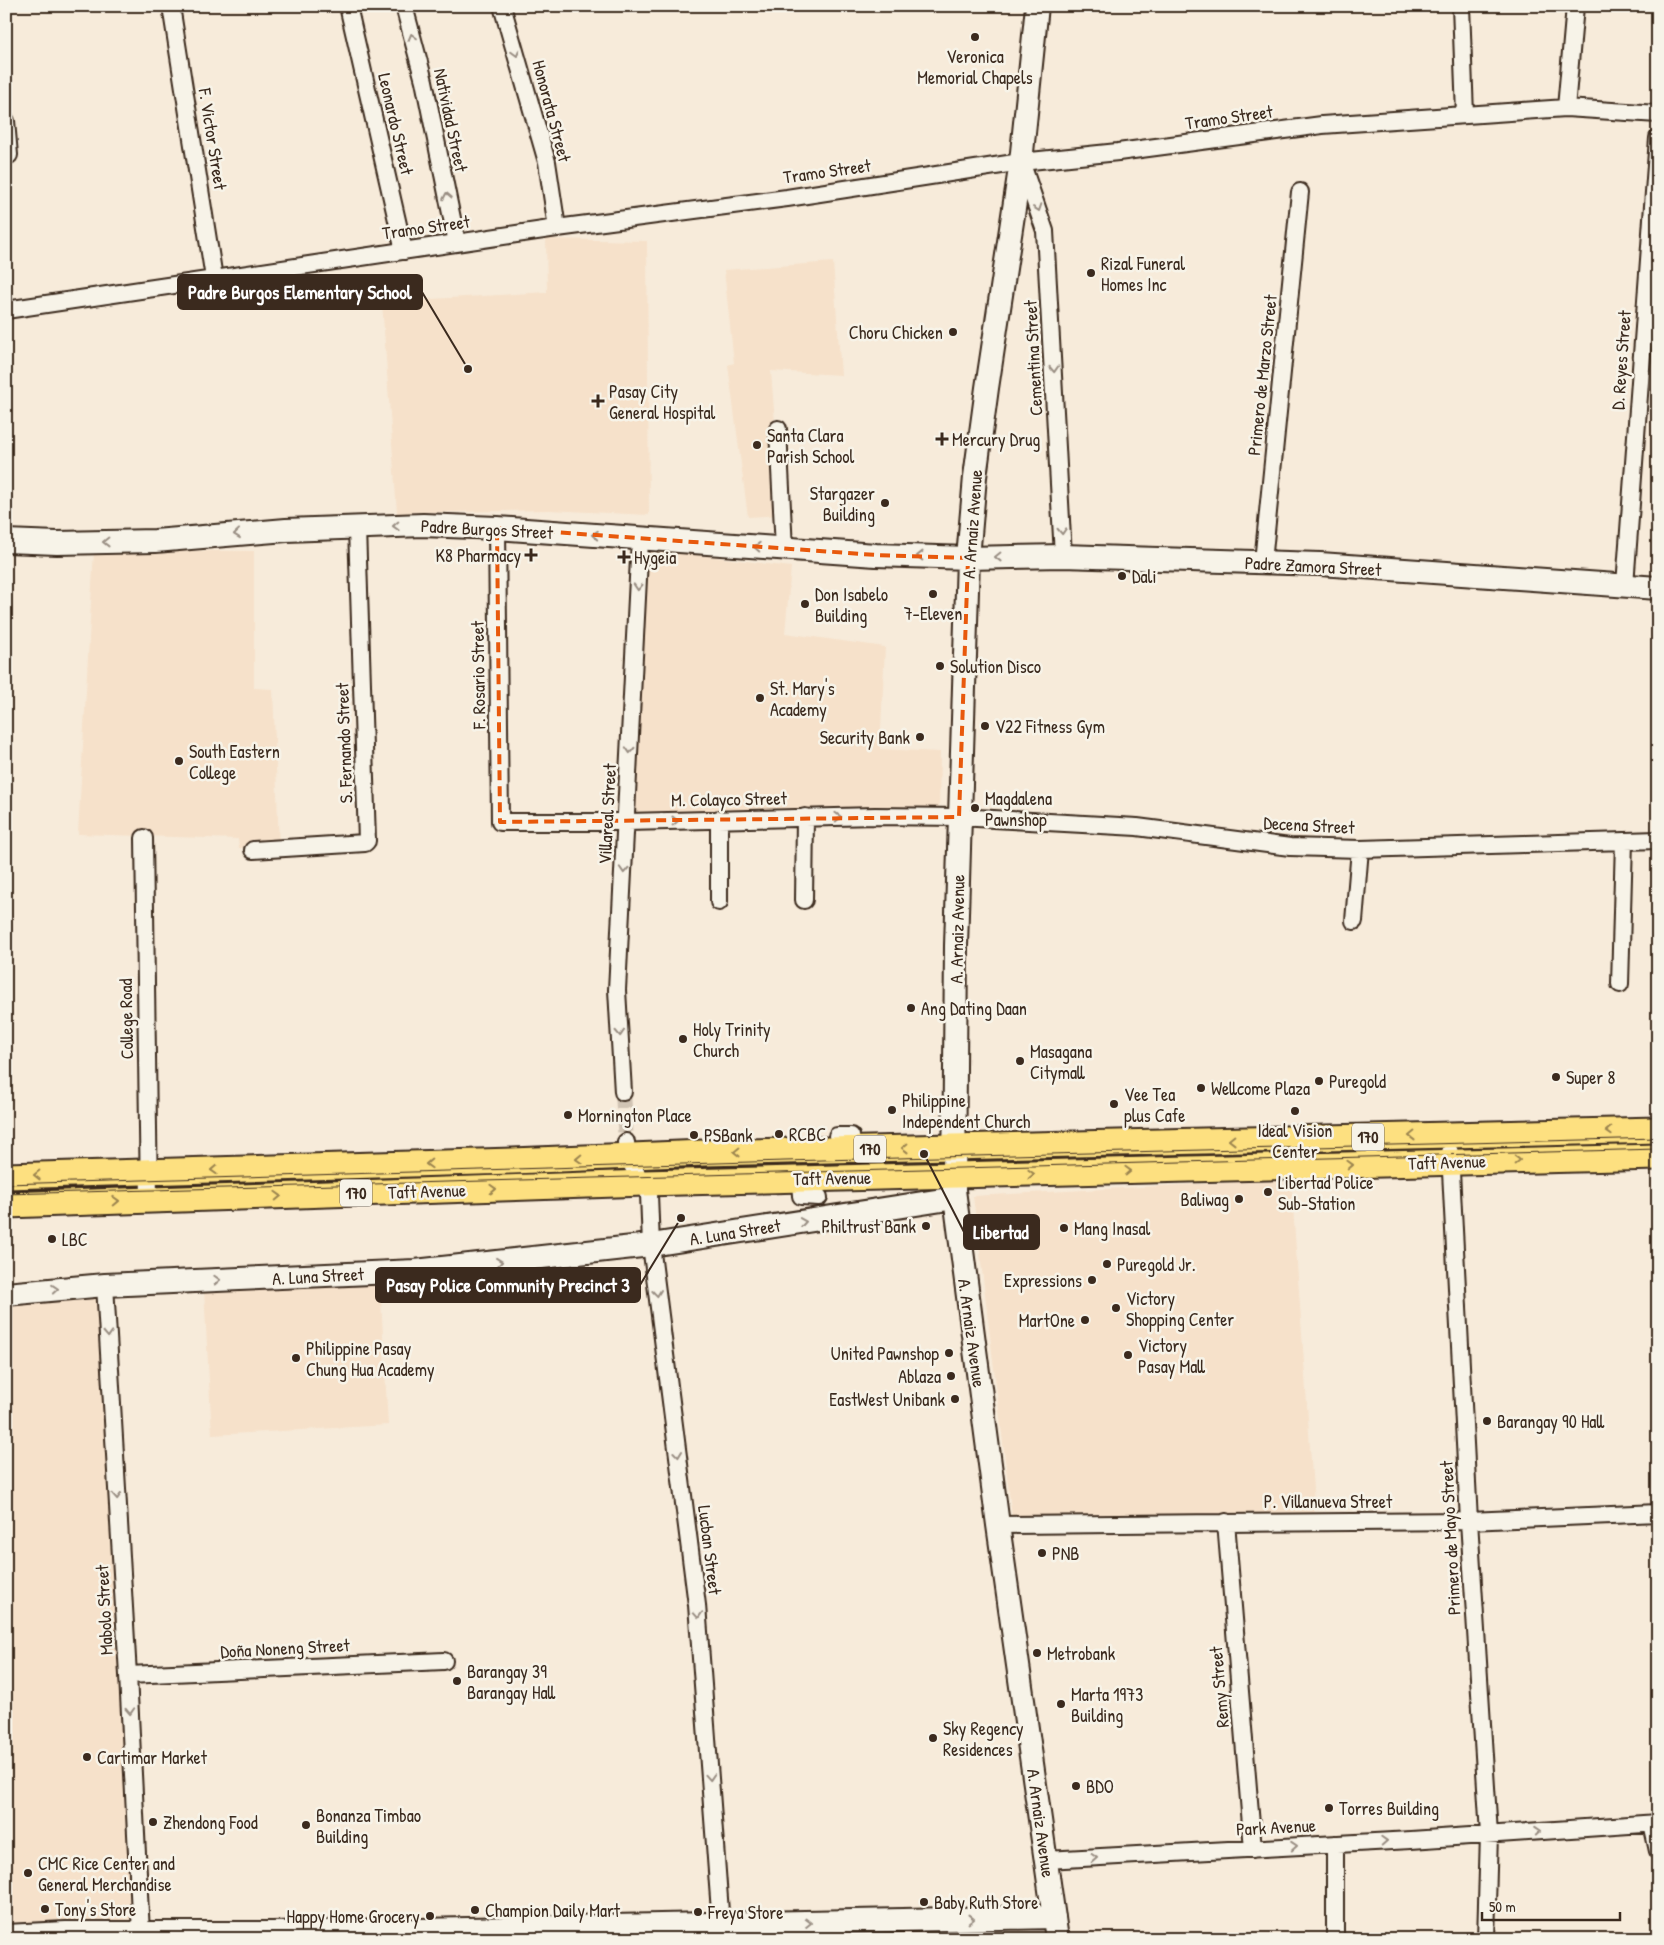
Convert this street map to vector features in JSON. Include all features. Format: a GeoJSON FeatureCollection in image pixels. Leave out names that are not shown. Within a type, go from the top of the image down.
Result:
{"type":"FeatureCollection","features":[{"type":"Feature","properties":{"kind":"main road","name":"Taft Avenue"},"geometry":{"type":"LineString","coordinates":[[6,1176],[149,1172],[626,1149],[844,1143],[954,1147],[1658,1130]]}},
{"type":"Feature","properties":{"kind":"main road","name":"Taft Avenue"},"geometry":{"type":"LineString","coordinates":[[6,1205],[800,1179],[954,1187],[1450,1162],[1658,1157]]}},
{"type":"Feature","properties":{"kind":"street","name":"F. Victor Street"},"geometry":{"type":"LineString","coordinates":[[171,6],[214,278]]}},
{"type":"Feature","properties":{"kind":"street","name":"Leonardo Street"},"geometry":{"type":"LineString","coordinates":[[348,6],[404,251]]}},
{"type":"Feature","properties":{"kind":"street","name":"Natividad Street"},"geometry":{"type":"LineString","coordinates":[[404,6],[424,81],[456,243]]}},
{"type":"Feature","properties":{"kind":"street","name":"Honorata Street"},"geometry":{"type":"LineString","coordinates":[[502,6],[547,162],[557,228]]}},
{"type":"Feature","properties":{"kind":"street","name":"A. Arnaiz Avenue"},"geometry":{"type":"LineString","coordinates":[[1037,6],[1021,162],[975,477],[968,558],[959,817],[954,1187],[998,1525],[1056,1928]]}},
{"type":"Feature","properties":{"kind":"street"},"geometry":{"type":"LineString","coordinates":[[1461,6],[1465,115]]}},
{"type":"Feature","properties":{"kind":"street"},"geometry":{"type":"LineString","coordinates":[[1566,108],[1574,6]]}},
{"type":"Feature","properties":{"kind":"street","name":"Tramo Street"},"geometry":{"type":"LineString","coordinates":[[6,310],[557,228],[787,198],[1021,162],[1118,152],[1322,125],[1566,108],[1658,114]]}},
{"type":"Feature","properties":{"kind":"street"},"geometry":{"type":"LineString","coordinates":[[6,122],[9,155],[6,155]]}},
{"type":"Feature","properties":{"kind":"street","name":"D. Reyes Street"},"geometry":{"type":"LineString","coordinates":[[1625,585],[1658,138]]}},
{"type":"Feature","properties":{"kind":"street","name":"Cementina Street"},"geometry":{"type":"LineString","coordinates":[[1021,162],[1045,231],[1063,556]]}},
{"type":"Feature","properties":{"kind":"street","name":"Primero de Marzo Street"},"geometry":{"type":"LineString","coordinates":[[1263,562],[1300,192]]}},
{"type":"Feature","properties":{"kind":"street"},"geometry":{"type":"LineString","coordinates":[[778,430],[784,549]]}},
{"type":"Feature","properties":{"kind":"street","name":"Padre Burgos Street"},"geometry":{"type":"LineString","coordinates":[[6,541],[57,543],[155,541],[286,530],[423,526],[497,528],[876,555],[968,558]]}},
{"type":"Feature","properties":{"kind":"street","name":"S. Fernando Street"},"geometry":{"type":"LineString","coordinates":[[253,850],[365,843],[367,841],[357,528]]}},
{"type":"Feature","properties":{"kind":"street","name":"F. Rosario Street"},"geometry":{"type":"LineString","coordinates":[[497,528],[500,822]]}},
{"type":"Feature","properties":{"kind":"street","name":"Villareal Street"},"geometry":{"type":"LineString","coordinates":[[623,1092],[617,990],[640,538]]}},
{"type":"Feature","properties":{"kind":"street","name":"Padre Zamora Street"},"geometry":{"type":"LineString","coordinates":[[968,558],[1063,556],[1320,564],[1658,588]]}},
{"type":"Feature","properties":{"kind":"street","name":"M. Colayco Street"},"geometry":{"type":"LineString","coordinates":[[500,822],[627,822],[875,816],[959,817]]}},
{"type":"Feature","properties":{"kind":"street"},"geometry":{"type":"LineString","coordinates":[[804,900],[805,817]]}},
{"type":"Feature","properties":{"kind":"street","name":"Decena Street"},"geometry":{"type":"LineString","coordinates":[[959,817],[1137,828],[1290,847],[1360,848],[1658,840]]}},
{"type":"Feature","properties":{"kind":"street"},"geometry":{"type":"LineString","coordinates":[[719,820],[719,902]]}},
{"type":"Feature","properties":{"kind":"street","name":"College Road"},"geometry":{"type":"LineString","coordinates":[[144,838],[149,1200]]}},
{"type":"Feature","properties":{"kind":"street"},"geometry":{"type":"LineString","coordinates":[[1620,984],[1624,841]]}},
{"type":"Feature","properties":{"kind":"street"},"geometry":{"type":"LineString","coordinates":[[1354,921],[1360,848]]}},
{"type":"Feature","properties":{"kind":"street","name":"Primero de Mayo Street"},"geometry":{"type":"LineString","coordinates":[[1450,1135],[1469,1521],[1489,1834],[1486,1939]]}},
{"type":"Feature","properties":{"kind":"street"},"geometry":{"type":"LineString","coordinates":[[626,1149],[644,1184]]}},
{"type":"Feature","properties":{"kind":"street"},"geometry":{"type":"LineString","coordinates":[[800,1179],[801,1196],[819,1197]]}},
{"type":"Feature","properties":{"kind":"street","name":"Lucban Street"},"geometry":{"type":"LineString","coordinates":[[644,1184],[649,1194],[651,1245],[697,1605],[721,1925]]}},
{"type":"Feature","properties":{"kind":"street","name":"A. Luna Street"},"geometry":{"type":"LineString","coordinates":[[6,1294],[105,1285],[415,1271],[651,1245],[954,1187]]}},
{"type":"Feature","properties":{"kind":"street","name":"Mabolo Street"},"geometry":{"type":"LineString","coordinates":[[105,1285],[141,1933]]}},
{"type":"Feature","properties":{"kind":"street","name":"P. Villanueva Street"},"geometry":{"type":"LineString","coordinates":[[998,1525],[1469,1521],[1658,1513]]}},
{"type":"Feature","properties":{"kind":"street","name":"Remy Street"},"geometry":{"type":"LineString","coordinates":[[1226,1522],[1253,1849]]}},
{"type":"Feature","properties":{"kind":"street","name":"Doña Noneng Street"},"geometry":{"type":"LineString","coordinates":[[128,1675],[444,1661]]}},
{"type":"Feature","properties":{"kind":"street"},"geometry":{"type":"LineString","coordinates":[[1655,1824],[1658,1852]]}},
{"type":"Feature","properties":{"kind":"street","name":"Park Avenue"},"geometry":{"type":"LineString","coordinates":[[1046,1860],[1655,1824]]}},
{"type":"Feature","properties":{"kind":"street"},"geometry":{"type":"LineString","coordinates":[[1335,1844],[1335,1939]]}},
{"type":"Feature","properties":{"kind":"street"},"geometry":{"type":"LineString","coordinates":[[6,1936],[141,1933],[272,1936],[721,1925],[1056,1928]]}},
{"type":"Feature","properties":{"kind":"highlighted area"},"geometry":{"type":"Polygon","coordinates":[[[497,528],[876,555],[968,558],[959,817],[500,822],[497,528]]]}},
{"type":"Feature","properties":{"kind":"shaded area"},"geometry":{"type":"Polygon","coordinates":[[[546,239],[647,241],[649,515],[549,510],[397,513],[382,302],[547,292],[546,239]]]}},
{"type":"Feature","properties":{"kind":"shaded area","name":"Santa Clara Parish School"},"geometry":{"type":"Polygon","coordinates":[[[833,262],[841,375],[771,371],[782,515],[748,517],[728,365],[734,363],[724,270],[833,262]]]}},
{"type":"Feature","properties":{"kind":"shaded area","name":"St. Mary's Academy"},"geometry":{"type":"Polygon","coordinates":[[[647,548],[791,567],[785,633],[885,647],[880,749],[940,752],[939,811],[633,816],[647,548]]]}},
{"type":"Feature","properties":{"kind":"shaded area","name":"South Eastern College"},"geometry":{"type":"Polygon","coordinates":[[[94,550],[254,551],[254,688],[273,689],[279,846],[239,848],[238,839],[78,834],[94,550]]]}},
{"type":"Feature","properties":{"kind":"shaded area"},"geometry":{"type":"Polygon","coordinates":[[[1291,1179],[1315,1517],[1013,1525],[973,1196],[1291,1179]]]}},
{"type":"Feature","properties":{"kind":"shaded area","name":"Philippine Pasay Chung Hua Academy"},"geometry":{"type":"Polygon","coordinates":[[[380,1281],[388,1425],[212,1435],[204,1291],[380,1281]]]}},
{"type":"Feature","properties":{"kind":"shaded area"},"geometry":{"type":"Polygon","coordinates":[[[98,1294],[134,1919],[6,1927],[6,1303],[98,1294]]]}},
{"type":"Feature","properties":{"kind":"tunnel"},"geometry":{"type":"LineString","coordinates":[[623,1092],[626,1142]]}},
{"type":"Feature","properties":{"kind":"tram line"},"geometry":{"type":"LineString","coordinates":[[6,1184],[1658,1138]]}},
{"type":"Feature","properties":{"kind":"tram line"},"geometry":{"type":"LineString","coordinates":[[6,1194],[1658,1149]]}},
{"type":"Feature","properties":{"kind":"place","name":"Veronica Memorial Chapels"},"geometry":{"type":"Point","coordinates":[975,37]}},
{"type":"Feature","properties":{"kind":"place","name":"Rizal Funeral Homes Inc"},"geometry":{"type":"Point","coordinates":[1091,273]}},
{"type":"Feature","properties":{"kind":"place","name":"Choru Chicken"},"geometry":{"type":"Point","coordinates":[953,332]}},
{"type":"Feature","properties":{"kind":"place","name":"Padre Burgos Elementary School"},"geometry":{"type":"Point","coordinates":[468,369]}},
{"type":"Feature","properties":{"kind":"place","name":"Pasay City General Hospital"},"geometry":{"type":"Point","coordinates":[598,401]}},
{"type":"Feature","properties":{"kind":"place","name":"Mercury Drug"},"geometry":{"type":"Point","coordinates":[942,439]}},
{"type":"Feature","properties":{"kind":"place","name":"Santa Clara Parish School"},"geometry":{"type":"Point","coordinates":[757,445]}},
{"type":"Feature","properties":{"kind":"place","name":"Stargazer Building"},"geometry":{"type":"Point","coordinates":[885,503]}},
{"type":"Feature","properties":{"kind":"place","name":"K8 Pharmacy"},"geometry":{"type":"Point","coordinates":[531,555]}},
{"type":"Feature","properties":{"kind":"place","name":"Hygeia"},"geometry":{"type":"Point","coordinates":[624,557]}},
{"type":"Feature","properties":{"kind":"place","name":"Dali"},"geometry":{"type":"Point","coordinates":[1122,576]}},
{"type":"Feature","properties":{"kind":"place","name":"7-Eleven"},"geometry":{"type":"Point","coordinates":[933,594]}},
{"type":"Feature","properties":{"kind":"place","name":"Don Isabelo Building"},"geometry":{"type":"Point","coordinates":[805,604]}},
{"type":"Feature","properties":{"kind":"place","name":"Solution Disco"},"geometry":{"type":"Point","coordinates":[940,666]}},
{"type":"Feature","properties":{"kind":"place","name":"St. Mary's Academy"},"geometry":{"type":"Point","coordinates":[760,698]}},
{"type":"Feature","properties":{"kind":"place","name":"V22 Fitness Gym"},"geometry":{"type":"Point","coordinates":[985,726]}},
{"type":"Feature","properties":{"kind":"place","name":"Security Bank"},"geometry":{"type":"Point","coordinates":[920,737]}},
{"type":"Feature","properties":{"kind":"place","name":"South Eastern College"},"geometry":{"type":"Point","coordinates":[179,761]}},
{"type":"Feature","properties":{"kind":"place","name":"Magdalena Pawnshop"},"geometry":{"type":"Point","coordinates":[975,808]}},
{"type":"Feature","properties":{"kind":"place","name":"Ang Dating Daan"},"geometry":{"type":"Point","coordinates":[911,1008]}},
{"type":"Feature","properties":{"kind":"place","name":"Holy Trinity Church"},"geometry":{"type":"Point","coordinates":[683,1039]}},
{"type":"Feature","properties":{"kind":"place","name":"Masagana Citymall"},"geometry":{"type":"Point","coordinates":[1020,1061]}},
{"type":"Feature","properties":{"kind":"place","name":"Super 8"},"geometry":{"type":"Point","coordinates":[1556,1077]}},
{"type":"Feature","properties":{"kind":"place","name":"Puregold"},"geometry":{"type":"Point","coordinates":[1319,1081]}},
{"type":"Feature","properties":{"kind":"place","name":"Wellcome Plaza"},"geometry":{"type":"Point","coordinates":[1201,1088]}},
{"type":"Feature","properties":{"kind":"place","name":"Vee Tea plus Cafe"},"geometry":{"type":"Point","coordinates":[1114,1104]}},
{"type":"Feature","properties":{"kind":"place","name":"Philippine Independent Church"},"geometry":{"type":"Point","coordinates":[892,1110]}},
{"type":"Feature","properties":{"kind":"place","name":"Ideal Vision Center"},"geometry":{"type":"Point","coordinates":[1295,1111]}},
{"type":"Feature","properties":{"kind":"place","name":"Mornington Place"},"geometry":{"type":"Point","coordinates":[568,1115]}},
{"type":"Feature","properties":{"kind":"place","name":"RCBC"},"geometry":{"type":"Point","coordinates":[779,1134]}},
{"type":"Feature","properties":{"kind":"place","name":"PSBank"},"geometry":{"type":"Point","coordinates":[694,1135]}},
{"type":"Feature","properties":{"kind":"place","name":"Libertad"},"geometry":{"type":"Point","coordinates":[924,1154]}},
{"type":"Feature","properties":{"kind":"place","name":"Libertad Police Sub-Station"},"geometry":{"type":"Point","coordinates":[1268,1192]}},
{"type":"Feature","properties":{"kind":"place","name":"Baliwag"},"geometry":{"type":"Point","coordinates":[1239,1199]}},
{"type":"Feature","properties":{"kind":"place","name":"Pasay Police Community Precinct 3"},"geometry":{"type":"Point","coordinates":[681,1218]}},
{"type":"Feature","properties":{"kind":"place","name":"Philtrust Bank"},"geometry":{"type":"Point","coordinates":[926,1226]}},
{"type":"Feature","properties":{"kind":"place","name":"Mang Inasal"},"geometry":{"type":"Point","coordinates":[1064,1228]}},
{"type":"Feature","properties":{"kind":"place","name":"LBC"},"geometry":{"type":"Point","coordinates":[52,1239]}},
{"type":"Feature","properties":{"kind":"place","name":"Puregold Jr."},"geometry":{"type":"Point","coordinates":[1107,1264]}},
{"type":"Feature","properties":{"kind":"place","name":"Expressions"},"geometry":{"type":"Point","coordinates":[1092,1280]}},
{"type":"Feature","properties":{"kind":"place","name":"Victory Shopping Center"},"geometry":{"type":"Point","coordinates":[1116,1308]}},
{"type":"Feature","properties":{"kind":"place","name":"MartOne"},"geometry":{"type":"Point","coordinates":[1085,1320]}},
{"type":"Feature","properties":{"kind":"place","name":"United Pawnshop"},"geometry":{"type":"Point","coordinates":[949,1353]}},
{"type":"Feature","properties":{"kind":"place","name":"Victory Pasay Mall"},"geometry":{"type":"Point","coordinates":[1128,1355]}},
{"type":"Feature","properties":{"kind":"place","name":"Philippine Pasay Chung Hua Academy"},"geometry":{"type":"Point","coordinates":[296,1358]}},
{"type":"Feature","properties":{"kind":"place","name":"Ablaza"},"geometry":{"type":"Point","coordinates":[951,1376]}},
{"type":"Feature","properties":{"kind":"place","name":"EastWest Unibank"},"geometry":{"type":"Point","coordinates":[955,1399]}},
{"type":"Feature","properties":{"kind":"place","name":"Barangay 90 Hall"},"geometry":{"type":"Point","coordinates":[1487,1421]}},
{"type":"Feature","properties":{"kind":"place","name":"PNB"},"geometry":{"type":"Point","coordinates":[1042,1553]}},
{"type":"Feature","properties":{"kind":"place","name":"Metrobank"},"geometry":{"type":"Point","coordinates":[1037,1653]}},
{"type":"Feature","properties":{"kind":"place","name":"Barangay 39 Barangay Hall"},"geometry":{"type":"Point","coordinates":[457,1681]}},
{"type":"Feature","properties":{"kind":"place","name":"Marta 1973 Building"},"geometry":{"type":"Point","coordinates":[1061,1704]}},
{"type":"Feature","properties":{"kind":"place","name":"Sky Regency Residences"},"geometry":{"type":"Point","coordinates":[933,1738]}},
{"type":"Feature","properties":{"kind":"place","name":"Cartimar Market"},"geometry":{"type":"Point","coordinates":[87,1757]}},
{"type":"Feature","properties":{"kind":"place","name":"BDO"},"geometry":{"type":"Point","coordinates":[1076,1786]}},
{"type":"Feature","properties":{"kind":"place","name":"Torres Building"},"geometry":{"type":"Point","coordinates":[1329,1808]}},
{"type":"Feature","properties":{"kind":"place","name":"Zhendong Food"},"geometry":{"type":"Point","coordinates":[153,1822]}},
{"type":"Feature","properties":{"kind":"place","name":"Bonanza Timbao Building"},"geometry":{"type":"Point","coordinates":[306,1825]}},
{"type":"Feature","properties":{"kind":"place","name":"CMC Rice Center and General Merchandise"},"geometry":{"type":"Point","coordinates":[28,1873]}},
{"type":"Feature","properties":{"kind":"place","name":"Baby Ruth Store"},"geometry":{"type":"Point","coordinates":[924,1902]}},
{"type":"Feature","properties":{"kind":"place","name":"Tony's Store"},"geometry":{"type":"Point","coordinates":[45,1909]}},
{"type":"Feature","properties":{"kind":"place","name":"Champion Daily Mart"},"geometry":{"type":"Point","coordinates":[475,1910]}},
{"type":"Feature","properties":{"kind":"place","name":"Freya Store"},"geometry":{"type":"Point","coordinates":[698,1912]}},
{"type":"Feature","properties":{"kind":"place","name":"Happy Home Grocery"},"geometry":{"type":"Point","coordinates":[430,1916]}}]}
